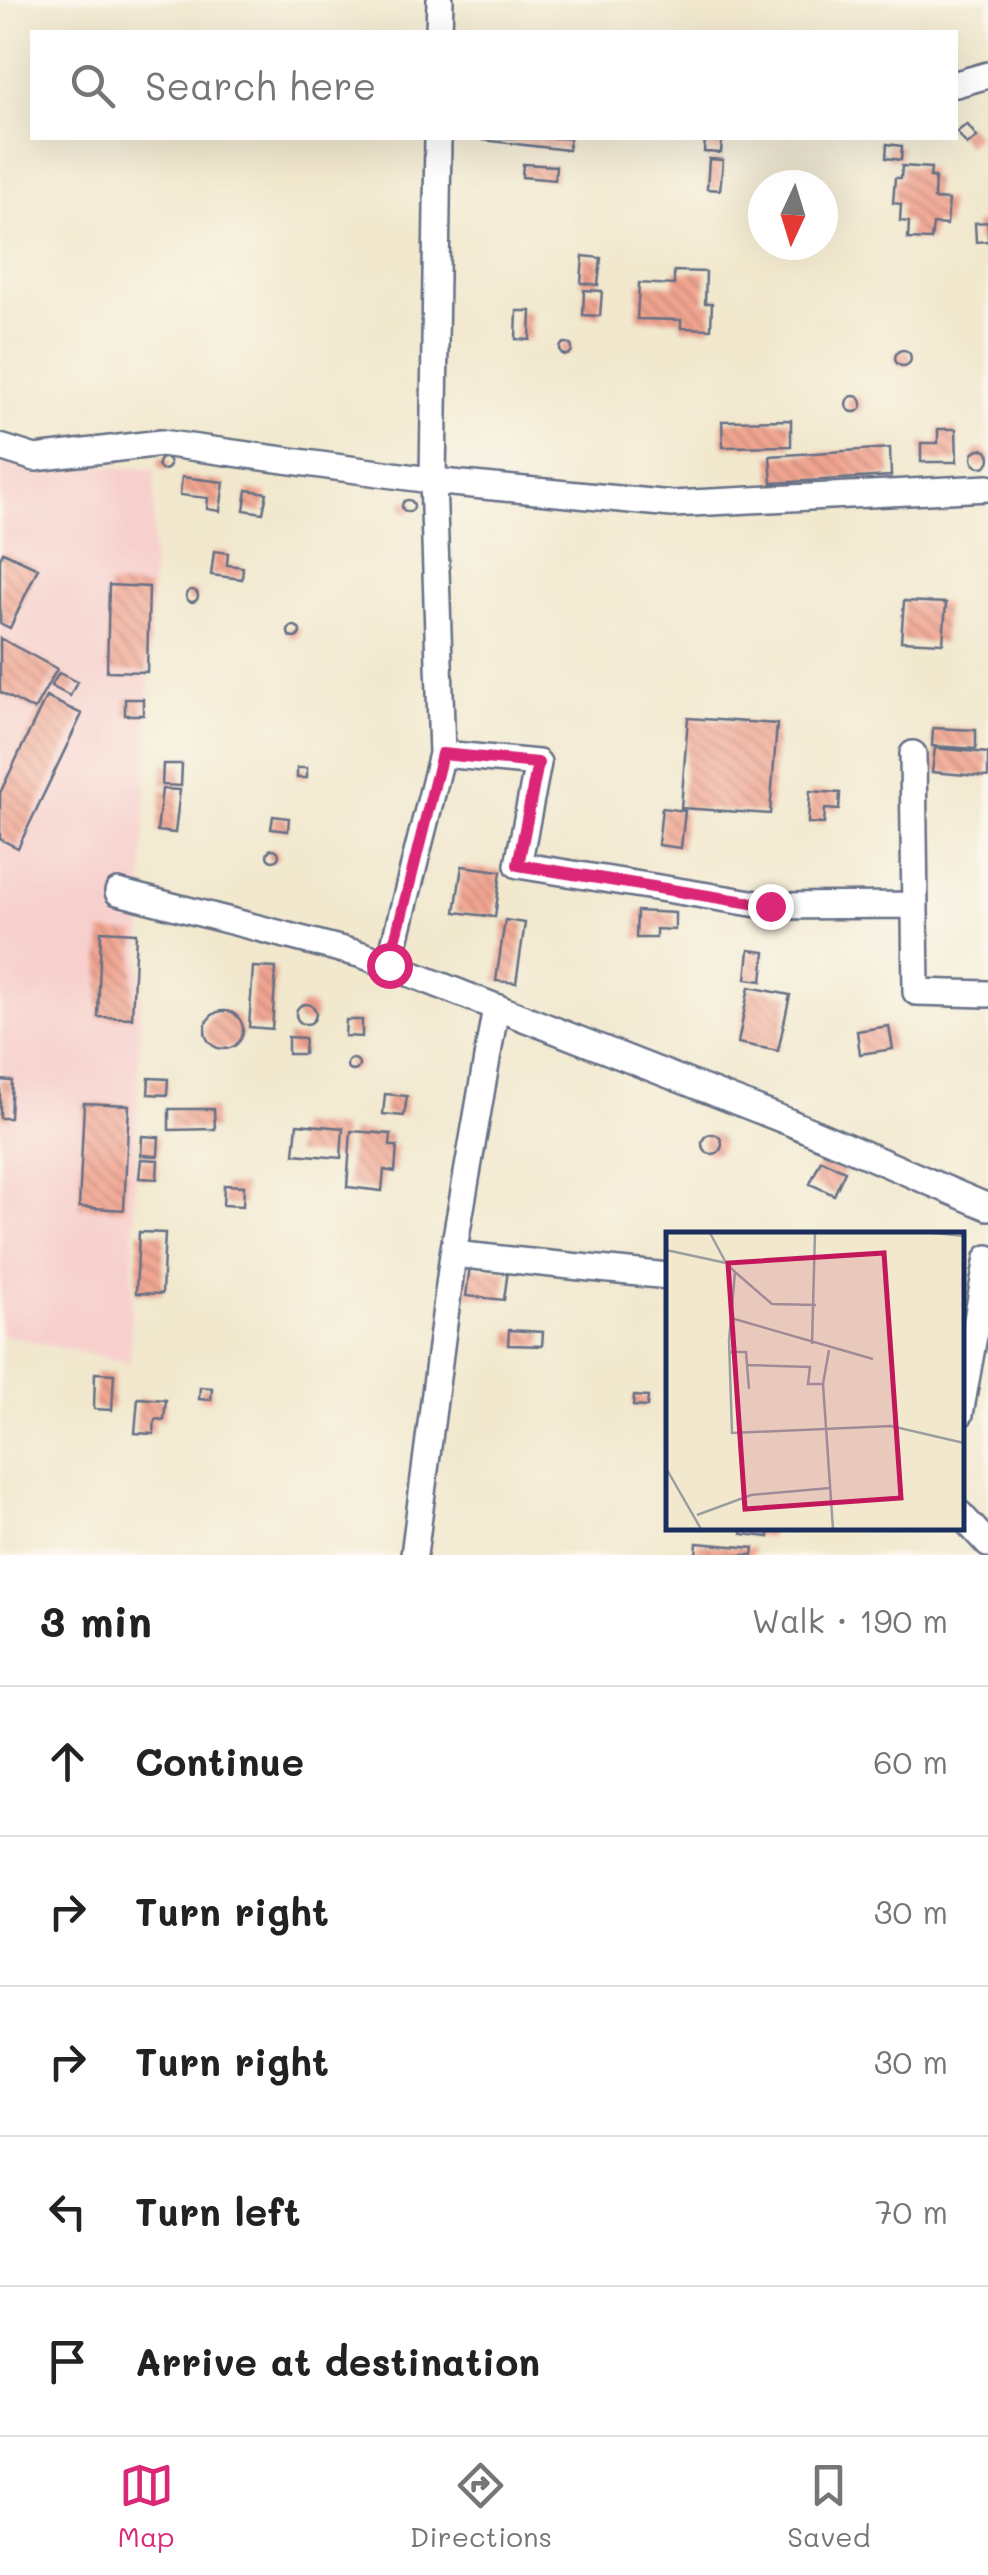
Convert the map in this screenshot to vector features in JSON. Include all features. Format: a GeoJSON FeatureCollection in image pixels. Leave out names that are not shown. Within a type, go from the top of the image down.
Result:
{"type":"FeatureCollection","features":[{"type":"Feature","properties":{"kind":"street"},"geometry":{"type":"LineString","coordinates":[[439,30],[440,0]]}},
{"type":"Feature","properties":{"kind":"street"},"geometry":{"type":"LineString","coordinates":[[958,83],[988,74]]}},
{"type":"Feature","properties":{"kind":"street"},"geometry":{"type":"LineString","coordinates":[[389,965],[442,754],[433,480],[438,140]]}},
{"type":"Feature","properties":{"kind":"street"},"geometry":{"type":"LineString","coordinates":[[0,447],[35,458],[161,443],[433,480],[672,504],[988,488]]}},
{"type":"Feature","properties":{"kind":"street"},"geometry":{"type":"LineString","coordinates":[[442,754],[538,763],[518,865],[770,906],[915,905]]}},
{"type":"Feature","properties":{"kind":"street"},"geometry":{"type":"LineString","coordinates":[[913,754],[916,992],[988,994]]}},
{"type":"Feature","properties":{"kind":"street"},"geometry":{"type":"LineString","coordinates":[[118,892],[363,955],[789,1122],[988,1207]]}},
{"type":"Feature","properties":{"kind":"street"},"geometry":{"type":"LineString","coordinates":[[414,1555],[452,1254],[496,1007]]}},
{"type":"Feature","properties":{"kind":"street"},"geometry":{"type":"LineString","coordinates":[[452,1254],[666,1276]]}},
{"type":"Feature","properties":{"kind":"street"},"geometry":{"type":"LineString","coordinates":[[963,1397],[988,1258]]}},
{"type":"Feature","properties":{"kind":"street"},"geometry":{"type":"LineString","coordinates":[[963,1517],[988,1544]]}},
{"type":"Feature","properties":{"kind":"shaded area"},"geometry":{"type":"Polygon","coordinates":[[[0,457],[155,470],[130,1363],[0,1334],[0,457]]]}},
{"type":"Feature","properties":{"kind":"building"},"geometry":{"type":"Polygon","coordinates":[[[967,124],[977,137],[967,145],[958,131],[967,124]]]}},
{"type":"Feature","properties":{"kind":"building"},"geometry":{"type":"Polygon","coordinates":[[[482,140],[570,140],[568,150],[482,140]]]}},
{"type":"Feature","properties":{"kind":"building"},"geometry":{"type":"Polygon","coordinates":[[[705,140],[722,140],[721,153],[704,152],[705,140]]]}},
{"type":"Feature","properties":{"kind":"building"},"geometry":{"type":"Polygon","coordinates":[[[887,144],[902,146],[901,160],[886,158],[887,144]]]}},
{"type":"Feature","properties":{"kind":"building"},"geometry":{"type":"Polygon","coordinates":[[[709,159],[723,160],[720,190],[707,189],[709,159]]]}},
{"type":"Feature","properties":{"kind":"building"},"geometry":{"type":"Polygon","coordinates":[[[523,164],[556,166],[555,180],[522,177],[523,164]]]}},
{"type":"Feature","properties":{"kind":"building"},"geometry":{"type":"Polygon","coordinates":[[[902,166],[931,168],[930,177],[935,177],[934,199],[949,200],[947,225],[933,224],[931,240],[908,239],[909,222],[900,221],[901,204],[893,203],[895,178],[901,178],[902,166]]]}},
{"type":"Feature","properties":{"kind":"building"},"geometry":{"type":"Polygon","coordinates":[[[988,222],[988,241],[976,242],[975,223],[988,222]]]}},
{"type":"Feature","properties":{"kind":"building"},"geometry":{"type":"Polygon","coordinates":[[[583,256],[601,258],[598,285],[581,283],[583,256]]]}},
{"type":"Feature","properties":{"kind":"building"},"geometry":{"type":"Polygon","coordinates":[[[674,271],[706,272],[705,303],[712,303],[711,329],[681,328],[681,320],[637,319],[639,283],[674,285],[674,271]]]}},
{"type":"Feature","properties":{"kind":"building"},"geometry":{"type":"Polygon","coordinates":[[[584,290],[602,291],[600,316],[583,315],[584,290]]]}},
{"type":"Feature","properties":{"kind":"building"},"geometry":{"type":"Polygon","coordinates":[[[517,311],[531,311],[530,340],[516,339],[517,311]]]}},
{"type":"Feature","properties":{"kind":"building"},"geometry":{"type":"Polygon","coordinates":[[[566,343],[572,349],[566,355],[560,349],[566,343]]]}},
{"type":"Feature","properties":{"kind":"building"},"geometry":{"type":"Polygon","coordinates":[[[903,350],[911,358],[903,366],[895,358],[903,350]]]}},
{"type":"Feature","properties":{"kind":"building"},"geometry":{"type":"Polygon","coordinates":[[[854,396],[862,404],[854,412],[846,404],[854,396]]]}},
{"type":"Feature","properties":{"kind":"building"},"geometry":{"type":"Polygon","coordinates":[[[791,420],[791,446],[723,447],[722,421],[791,420]]]}},
{"type":"Feature","properties":{"kind":"building"},"geometry":{"type":"Polygon","coordinates":[[[938,429],[956,429],[957,462],[921,462],[921,443],[938,443],[938,429]]]}},
{"type":"Feature","properties":{"kind":"building"},"geometry":{"type":"Polygon","coordinates":[[[890,448],[891,476],[772,483],[770,456],[890,448]]]}},
{"type":"Feature","properties":{"kind":"building"},"geometry":{"type":"Polygon","coordinates":[[[975,452],[987,452],[987,464],[975,464],[975,452]]]}},
{"type":"Feature","properties":{"kind":"building"},"geometry":{"type":"Polygon","coordinates":[[[164,458],[170,464],[164,470],[158,464],[164,458]]]}},
{"type":"Feature","properties":{"kind":"building"},"geometry":{"type":"Polygon","coordinates":[[[182,477],[224,482],[220,511],[207,509],[208,498],[180,495],[182,477]]]}},
{"type":"Feature","properties":{"kind":"building"},"geometry":{"type":"Polygon","coordinates":[[[247,490],[267,493],[263,513],[244,510],[247,490]]]}},
{"type":"Feature","properties":{"kind":"building"},"geometry":{"type":"Polygon","coordinates":[[[408,500],[414,506],[408,512],[402,506],[408,500]]]}},
{"type":"Feature","properties":{"kind":"building"},"geometry":{"type":"Polygon","coordinates":[[[214,551],[228,553],[227,565],[243,567],[242,579],[211,575],[214,551]]]}},
{"type":"Feature","properties":{"kind":"building"},"geometry":{"type":"Polygon","coordinates":[[[3,552],[38,568],[10,628],[0,623],[3,552]]]}},
{"type":"Feature","properties":{"kind":"building"},"geometry":{"type":"Polygon","coordinates":[[[109,585],[149,587],[147,672],[107,671],[109,585]]]}},
{"type":"Feature","properties":{"kind":"building"},"geometry":{"type":"Polygon","coordinates":[[[192,590],[198,596],[192,602],[186,596],[192,590]]]}},
{"type":"Feature","properties":{"kind":"building"},"geometry":{"type":"Polygon","coordinates":[[[904,601],[946,603],[943,643],[901,641],[904,601]]]}},
{"type":"Feature","properties":{"kind":"building"},"geometry":{"type":"Polygon","coordinates":[[[294,626],[300,632],[294,638],[288,632],[294,626]]]}},
{"type":"Feature","properties":{"kind":"building"},"geometry":{"type":"Polygon","coordinates":[[[0,638],[57,669],[34,710],[0,692],[0,638]]]}},
{"type":"Feature","properties":{"kind":"building"},"geometry":{"type":"Polygon","coordinates":[[[59,673],[77,682],[70,696],[51,686],[59,673]]]}},
{"type":"Feature","properties":{"kind":"building"},"geometry":{"type":"Polygon","coordinates":[[[46,697],[82,714],[18,848],[0,839],[0,793],[46,697]]]}},
{"type":"Feature","properties":{"kind":"building"},"geometry":{"type":"Polygon","coordinates":[[[125,699],[143,699],[143,715],[125,715],[125,699]]]}},
{"type":"Feature","properties":{"kind":"building"},"geometry":{"type":"Polygon","coordinates":[[[688,718],[777,724],[770,814],[681,808],[688,718]]]}},
{"type":"Feature","properties":{"kind":"building"},"geometry":{"type":"Polygon","coordinates":[[[933,728],[976,730],[976,749],[932,746],[933,728]]]}},
{"type":"Feature","properties":{"kind":"building"},"geometry":{"type":"Polygon","coordinates":[[[935,748],[988,753],[988,777],[932,772],[935,748]]]}},
{"type":"Feature","properties":{"kind":"building"},"geometry":{"type":"Polygon","coordinates":[[[163,764],[182,764],[181,786],[162,785],[163,764]]]}},
{"type":"Feature","properties":{"kind":"building"},"geometry":{"type":"Polygon","coordinates":[[[297,768],[307,768],[307,778],[297,778],[297,768]]]}},
{"type":"Feature","properties":{"kind":"building"},"geometry":{"type":"Polygon","coordinates":[[[162,789],[180,790],[175,833],[157,831],[162,789]]]}},
{"type":"Feature","properties":{"kind":"building"},"geometry":{"type":"Polygon","coordinates":[[[810,791],[840,793],[839,810],[825,809],[824,824],[808,823],[810,791]]]}},
{"type":"Feature","properties":{"kind":"building"},"geometry":{"type":"Polygon","coordinates":[[[662,808],[685,811],[681,848],[658,845],[662,808]]]}},
{"type":"Feature","properties":{"kind":"building"},"geometry":{"type":"Polygon","coordinates":[[[273,816],[289,818],[288,831],[271,829],[273,816]]]}},
{"type":"Feature","properties":{"kind":"building"},"geometry":{"type":"Polygon","coordinates":[[[273,849],[279,855],[273,861],[267,855],[273,849]]]}},
{"type":"Feature","properties":{"kind":"building"},"geometry":{"type":"Polygon","coordinates":[[[462,866],[501,871],[495,917],[455,912],[462,866]]]}},
{"type":"Feature","properties":{"kind":"building"},"geometry":{"type":"Polygon","coordinates":[[[637,911],[675,913],[675,930],[656,929],[656,938],[636,938],[637,911]]]}},
{"type":"Feature","properties":{"kind":"building"},"geometry":{"type":"Polygon","coordinates":[[[505,920],[525,923],[516,983],[496,981],[505,920]]]}},
{"type":"Feature","properties":{"kind":"building"},"geometry":{"type":"Polygon","coordinates":[[[101,931],[136,933],[132,1018],[98,1017],[101,931]]]}},
{"type":"Feature","properties":{"kind":"building"},"geometry":{"type":"Polygon","coordinates":[[[749,950],[765,952],[762,981],[746,979],[749,950]]]}},
{"type":"Feature","properties":{"kind":"building"},"geometry":{"type":"Polygon","coordinates":[[[253,967],[276,968],[272,1029],[249,1027],[253,967]]]}},
{"type":"Feature","properties":{"kind":"building"},"geometry":{"type":"Polygon","coordinates":[[[749,987],[790,995],[778,1051],[738,1043],[749,987]]]}},
{"type":"Feature","properties":{"kind":"building"},"geometry":{"type":"Polygon","coordinates":[[[302,1004],[310,1004],[316,1014],[310,1024],[302,1024],[296,1018],[296,1010],[302,1004]]]}},
{"type":"Feature","properties":{"kind":"building"},"geometry":{"type":"Polygon","coordinates":[[[224,1011],[237,1017],[243,1030],[237,1043],[224,1049],[211,1043],[205,1030],[211,1017],[224,1011]]]}},
{"type":"Feature","properties":{"kind":"building"},"geometry":{"type":"Polygon","coordinates":[[[346,1020],[362,1020],[362,1037],[345,1036],[346,1020]]]}},
{"type":"Feature","properties":{"kind":"building"},"geometry":{"type":"Polygon","coordinates":[[[889,1026],[893,1049],[860,1054],[857,1031],[889,1026]]]}},
{"type":"Feature","properties":{"kind":"building"},"geometry":{"type":"Polygon","coordinates":[[[288,1037],[305,1038],[304,1054],[288,1054],[288,1037]]]}},
{"type":"Feature","properties":{"kind":"building"},"geometry":{"type":"Polygon","coordinates":[[[353,1059],[359,1065],[353,1071],[347,1065],[353,1059]]]}},
{"type":"Feature","properties":{"kind":"building"},"geometry":{"type":"Polygon","coordinates":[[[149,1078],[168,1079],[167,1095],[148,1094],[149,1078]]]}},
{"type":"Feature","properties":{"kind":"building"},"geometry":{"type":"Polygon","coordinates":[[[0,1080],[12,1081],[10,1118],[0,1118],[0,1080]]]}},
{"type":"Feature","properties":{"kind":"building"},"geometry":{"type":"Polygon","coordinates":[[[385,1094],[407,1096],[404,1116],[383,1114],[385,1094]]]}},
{"type":"Feature","properties":{"kind":"building"},"geometry":{"type":"Polygon","coordinates":[[[84,1103],[129,1105],[124,1210],[79,1207],[84,1103]]]}},
{"type":"Feature","properties":{"kind":"building"},"geometry":{"type":"Polygon","coordinates":[[[169,1109],[214,1109],[215,1129],[169,1130],[169,1109]]]}},
{"type":"Feature","properties":{"kind":"building"},"geometry":{"type":"Polygon","coordinates":[[[297,1124],[343,1128],[341,1158],[294,1154],[297,1124]]]}},
{"type":"Feature","properties":{"kind":"building"},"geometry":{"type":"Polygon","coordinates":[[[351,1131],[391,1134],[390,1146],[397,1146],[395,1172],[384,1170],[382,1191],[347,1187],[351,1131]]]}},
{"type":"Feature","properties":{"kind":"building"},"geometry":{"type":"Polygon","coordinates":[[[712,1134],[722,1144],[712,1154],[702,1144],[712,1134]]]}},
{"type":"Feature","properties":{"kind":"building"},"geometry":{"type":"Polygon","coordinates":[[[142,1136],[159,1137],[158,1156],[141,1155],[142,1136]]]}},
{"type":"Feature","properties":{"kind":"building"},"geometry":{"type":"Polygon","coordinates":[[[141,1159],[158,1160],[157,1179],[139,1178],[141,1159]]]}},
{"type":"Feature","properties":{"kind":"building"},"geometry":{"type":"Polygon","coordinates":[[[821,1160],[845,1171],[834,1195],[810,1184],[821,1160]]]}},
{"type":"Feature","properties":{"kind":"building"},"geometry":{"type":"Polygon","coordinates":[[[224,1185],[244,1186],[243,1206],[223,1205],[224,1185]]]}},
{"type":"Feature","properties":{"kind":"building"},"geometry":{"type":"Polygon","coordinates":[[[139,1232],[165,1233],[162,1294],[136,1293],[139,1232]]]}},
{"type":"Feature","properties":{"kind":"building"},"geometry":{"type":"Polygon","coordinates":[[[470,1266],[508,1270],[504,1300],[466,1296],[470,1266]]]}},
{"type":"Feature","properties":{"kind":"building"},"geometry":{"type":"Polygon","coordinates":[[[509,1330],[543,1332],[542,1346],[508,1345],[509,1330]]]}},
{"type":"Feature","properties":{"kind":"building"},"geometry":{"type":"Polygon","coordinates":[[[95,1373],[114,1374],[112,1410],[94,1409],[95,1373]]]}},
{"type":"Feature","properties":{"kind":"building"},"geometry":{"type":"Polygon","coordinates":[[[200,1387],[212,1388],[211,1400],[199,1399],[200,1387]]]}},
{"type":"Feature","properties":{"kind":"building"},"geometry":{"type":"Polygon","coordinates":[[[634,1396],[648,1397],[647,1407],[633,1406],[634,1396]]]}},
{"type":"Feature","properties":{"kind":"building"},"geometry":{"type":"Polygon","coordinates":[[[138,1398],[166,1400],[164,1420],[155,1419],[154,1434],[135,1433],[138,1398]]]}},
{"type":"Feature","properties":{"kind":"building"},"geometry":{"type":"Polygon","coordinates":[[[743,1530],[770,1530],[769,1537],[742,1534],[743,1530]]]}},
{"type":"Feature","properties":{"kind":"building"},"geometry":{"type":"Polygon","coordinates":[[[697,1543],[754,1548],[753,1555],[696,1555],[697,1543]]]}},
{"type":"Feature","properties":{"kind":"route"},"geometry":{"type":"LineString","coordinates":[[389,965],[442,754],[538,763],[518,865],[770,906]]}}]}
